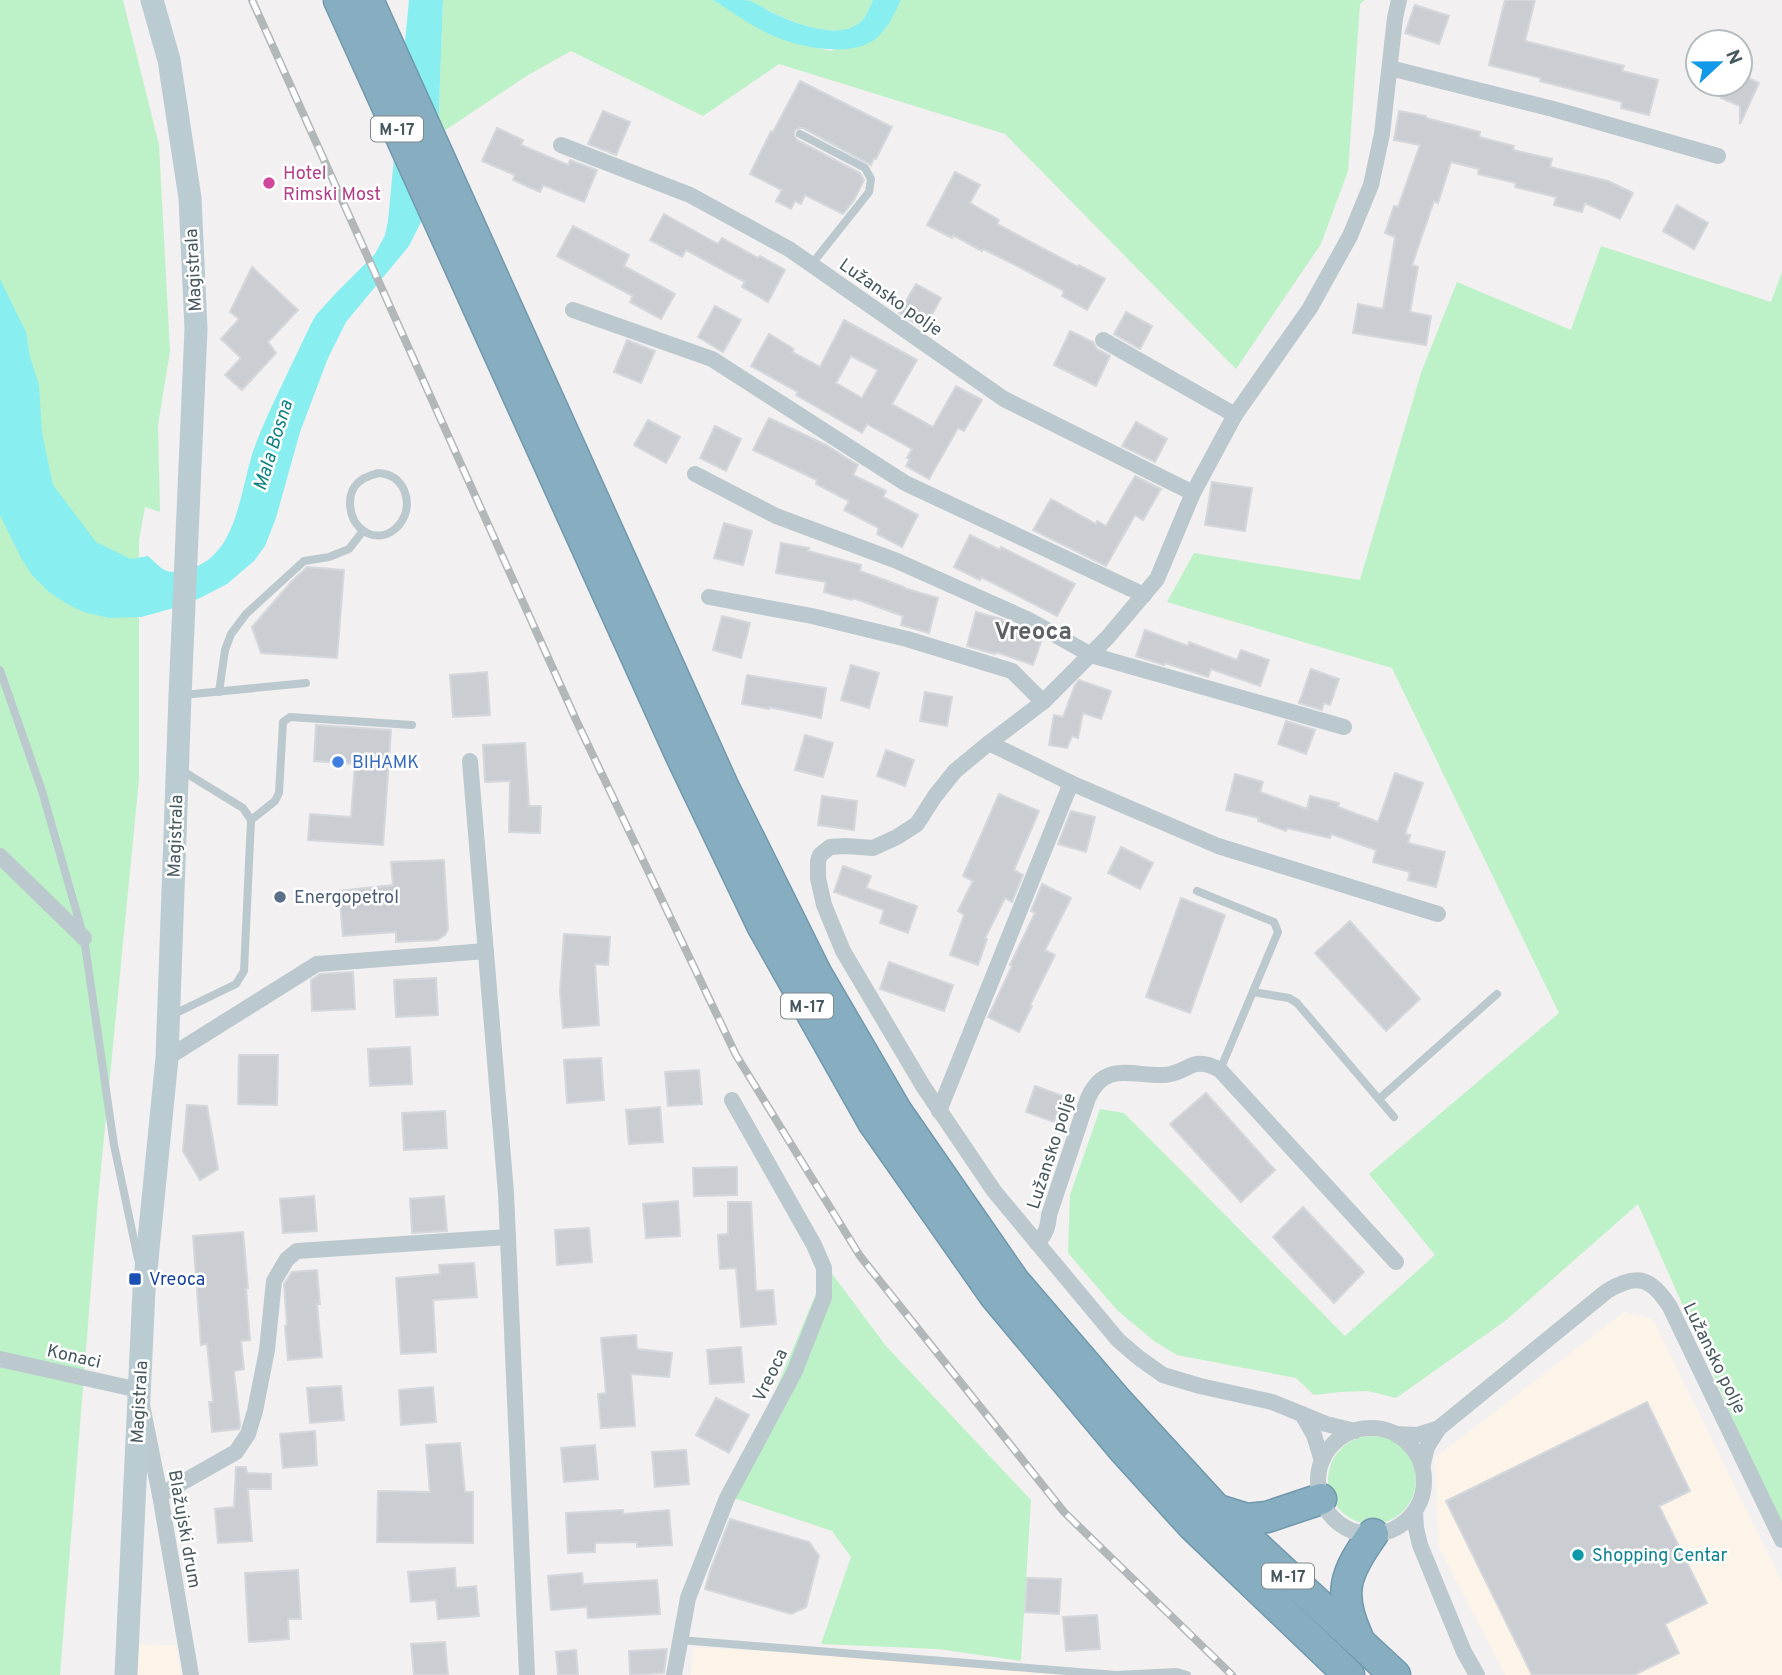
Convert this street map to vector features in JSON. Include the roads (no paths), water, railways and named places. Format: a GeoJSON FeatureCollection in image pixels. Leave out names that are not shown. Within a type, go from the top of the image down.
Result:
{"type":"FeatureCollection","features":[{"type":"Feature","properties":{"kind":"highway","name":"M-17"},"geometry":{"type":"LineString","coordinates":[[339,0],[366,17],[455,191],[723,786],[822,985],[897,1112],[1014,1281],[1118,1402],[1217,1510],[1395,1675]]}},
{"type":"Feature","properties":{"kind":"highway","name":"M-17"},"geometry":{"type":"LineString","coordinates":[[366,17],[440,223],[682,758],[763,927],[873,1122],[995,1296],[1123,1449],[1192,1525],[1349,1675]]}},
{"type":"Feature","properties":{"kind":"highway"},"geometry":{"type":"LineString","coordinates":[[1217,1510],[1247,1519],[1257,1518],[1290,1511],[1321,1499]]}},
{"type":"Feature","properties":{"kind":"highway"},"geometry":{"type":"LineString","coordinates":[[1359,1642],[1349,1619],[1345,1598],[1347,1580],[1353,1564],[1382,1532]]}},
{"type":"Feature","properties":{"kind":"main road","name":"Magistrala"},"geometry":{"type":"LineString","coordinates":[[126,1675],[144,1290],[167,1058],[196,329],[190,198],[169,60],[152,0]]}},
{"type":"Feature","properties":{"kind":"street","name":"Lužansko polje"},"geometry":{"type":"LineString","coordinates":[[1355,1431],[1326,1424],[1272,1402],[1163,1375],[1118,1340],[995,1191],[939,1111],[844,951],[824,905],[818,878],[818,861],[820,855],[830,847],[873,848],[917,824],[955,771],[1043,702],[1091,655],[1157,579],[1193,493],[1235,415],[1310,308],[1350,236],[1371,185],[1382,134],[1399,0]]}},
{"type":"Feature","properties":{"kind":"street"},"geometry":{"type":"LineString","coordinates":[[1390,68],[1553,109],[1718,156]]}},
{"type":"Feature","properties":{"kind":"street","name":"Lužansko polje"},"geometry":{"type":"LineString","coordinates":[[561,145],[690,195],[789,249],[1004,399],[1193,493]]}},
{"type":"Feature","properties":{"kind":"street"},"geometry":{"type":"LineString","coordinates":[[573,310],[712,359],[905,483],[1144,595]]}},
{"type":"Feature","properties":{"kind":"street"},"geometry":{"type":"LineString","coordinates":[[1102,340],[1235,415]]}},
{"type":"Feature","properties":{"kind":"street"},"geometry":{"type":"LineString","coordinates":[[695,474],[776,516],[897,561],[1029,620],[1091,655],[1345,727]]}},
{"type":"Feature","properties":{"kind":"street"},"geometry":{"type":"LineString","coordinates":[[709,597],[812,616],[895,636],[1012,671],[1043,702]]}},
{"type":"Feature","properties":{"kind":"street"},"geometry":{"type":"LineString","coordinates":[[989,743],[1070,783],[1218,846],[1438,914]]}},
{"type":"Feature","properties":{"kind":"street"},"geometry":{"type":"LineString","coordinates":[[470,761],[508,1237],[527,1675]]}},
{"type":"Feature","properties":{"kind":"street"},"geometry":{"type":"LineString","coordinates":[[939,1111],[1070,783]]}},
{"type":"Feature","properties":{"kind":"street"},"geometry":{"type":"LineString","coordinates":[[0,856],[84,938]]}},
{"type":"Feature","properties":{"kind":"street"},"geometry":{"type":"LineString","coordinates":[[167,1058],[317,964],[486,951]]}},
{"type":"Feature","properties":{"kind":"street","name":"Lužansko polje"},"geometry":{"type":"LineString","coordinates":[[1037,1243],[1045,1236],[1049,1215],[1093,1085],[1112,1073],[1166,1075],[1197,1063],[1208,1063],[1220,1070]]}},
{"type":"Feature","properties":{"kind":"street"},"geometry":{"type":"LineString","coordinates":[[1220,1070],[1396,1262]]}},
{"type":"Feature","properties":{"kind":"street","name":"Vreoca"},"geometry":{"type":"LineString","coordinates":[[674,1675],[688,1598],[727,1498],[794,1374],[824,1297],[824,1268],[814,1245],[732,1100]]}},
{"type":"Feature","properties":{"kind":"street"},"geometry":{"type":"LineString","coordinates":[[160,1494],[236,1452],[248,1434],[267,1350],[274,1281],[287,1259],[297,1251],[508,1237]]}},
{"type":"Feature","properties":{"kind":"street","name":"Lužansko polje"},"geometry":{"type":"LineString","coordinates":[[1422,1468],[1427,1447],[1439,1427],[1607,1291],[1622,1282],[1634,1279],[1647,1283],[1660,1292],[1670,1307],[1782,1540]]}},
{"type":"Feature","properties":{"kind":"street","name":"Konaci"},"geometry":{"type":"LineString","coordinates":[[0,1359],[139,1390]]}},
{"type":"Feature","properties":{"kind":"street","name":"Blažujski drum"},"geometry":{"type":"LineString","coordinates":[[139,1390],[191,1675]]}},
{"type":"Feature","properties":{"kind":"street"},"geometry":{"type":"LineString","coordinates":[[1302,1414],[1314,1435],[1322,1461]]}},
{"type":"Feature","properties":{"kind":"street"},"geometry":{"type":"LineString","coordinates":[[1420,1545],[1382,1532],[1360,1533],[1336,1521],[1321,1499],[1318,1474],[1327,1451],[1344,1435],[1376,1428],[1396,1434],[1417,1435],[1439,1427]]}},
{"type":"Feature","properties":{"kind":"street"},"geometry":{"type":"LineString","coordinates":[[1382,1532],[1408,1519],[1420,1502],[1423,1490],[1422,1468],[1412,1448],[1396,1434]]}},
{"type":"Feature","properties":{"kind":"street"},"geometry":{"type":"LineString","coordinates":[[1415,1511],[1420,1545],[1464,1652],[1478,1675]]}},
{"type":"Feature","properties":{"kind":"lane"},"geometry":{"type":"LineString","coordinates":[[800,134],[865,168],[871,179],[869,192],[811,265]]}},
{"type":"Feature","properties":{"kind":"lane"},"geometry":{"type":"LineString","coordinates":[[389,474],[397,479],[406,496],[406,514],[395,529],[385,534],[373,535],[363,531],[355,523],[351,512],[350,502],[354,487],[369,475],[389,474]]}},
{"type":"Feature","properties":{"kind":"lane"},"geometry":{"type":"LineString","coordinates":[[219,692],[225,650],[231,634],[246,614],[304,561],[329,558],[349,549],[363,531]]}},
{"type":"Feature","properties":{"kind":"lane"},"geometry":{"type":"LineString","coordinates":[[0,670],[42,791],[84,938],[114,1145],[144,1290]]}},
{"type":"Feature","properties":{"kind":"lane"},"geometry":{"type":"LineString","coordinates":[[181,688],[219,692],[306,683]]}},
{"type":"Feature","properties":{"kind":"lane"},"geometry":{"type":"LineString","coordinates":[[251,820],[275,801],[279,793],[283,722],[290,718],[412,725]]}},
{"type":"Feature","properties":{"kind":"lane"},"geometry":{"type":"LineString","coordinates":[[168,1018],[236,984],[244,971],[251,820],[243,808],[178,768]]}},
{"type":"Feature","properties":{"kind":"lane"},"geometry":{"type":"LineString","coordinates":[[1197,891],[1274,922],[1278,932],[1220,1070]]}},
{"type":"Feature","properties":{"kind":"lane"},"geometry":{"type":"LineString","coordinates":[[1253,992],[1289,998],[1297,1003],[1394,1117]]}},
{"type":"Feature","properties":{"kind":"lane"},"geometry":{"type":"LineString","coordinates":[[1379,1099],[1497,994]]}},
{"type":"Feature","properties":{"kind":"lane"},"geometry":{"type":"LineString","coordinates":[[680,1640],[1116,1675],[1177,1672],[1187,1675]]}},
{"type":"Feature","properties":{"kind":"water","name":"Mala Bosna"},"geometry":{"type":"Polygon","coordinates":[[[409,0],[443,0],[438,135],[427,210],[409,246],[346,322],[328,358],[300,432],[276,518],[265,546],[254,561],[227,584],[174,608],[141,617],[109,618],[84,612],[67,604],[49,592],[32,575],[0,515],[0,279],[26,332],[39,385],[42,433],[53,485],[96,542],[131,559],[148,556],[162,569],[170,572],[189,569],[206,561],[219,549],[228,534],[236,516],[256,443],[316,315],[375,254],[385,235],[409,0]]]}},
{"type":"Feature","properties":{"kind":"water"},"geometry":{"type":"Polygon","coordinates":[[[713,0],[746,0],[802,25],[839,30],[850,28],[861,21],[873,0],[901,0],[886,27],[874,40],[850,48],[822,49],[780,39],[713,0]]]}},
{"type":"Feature","properties":{"kind":"railway"},"geometry":{"type":"LineString","coordinates":[[252,0],[577,722],[736,1055],[860,1256],[1064,1512],[1232,1675]]}},
{"type":"Feature","properties":{"kind":"place","name":"Hotel Rimski Most"},"geometry":{"type":"Point","coordinates":[269,183]}},
{"type":"Feature","properties":{"kind":"place","name":"BIHAMK"},"geometry":{"type":"Point","coordinates":[338,762]}},
{"type":"Feature","properties":{"kind":"place","name":"Energopetrol"},"geometry":{"type":"Point","coordinates":[280,897]}},
{"type":"Feature","properties":{"kind":"place","name":"Vreoca"},"geometry":{"type":"Point","coordinates":[135,1279]}},
{"type":"Feature","properties":{"kind":"place","name":"Shopping Centar"},"geometry":{"type":"Point","coordinates":[1578,1555]}},
{"type":"Feature","properties":{"kind":"district","name":"Vreoca"},"geometry":{"type":"Point","coordinates":[1033,631]}}]}
